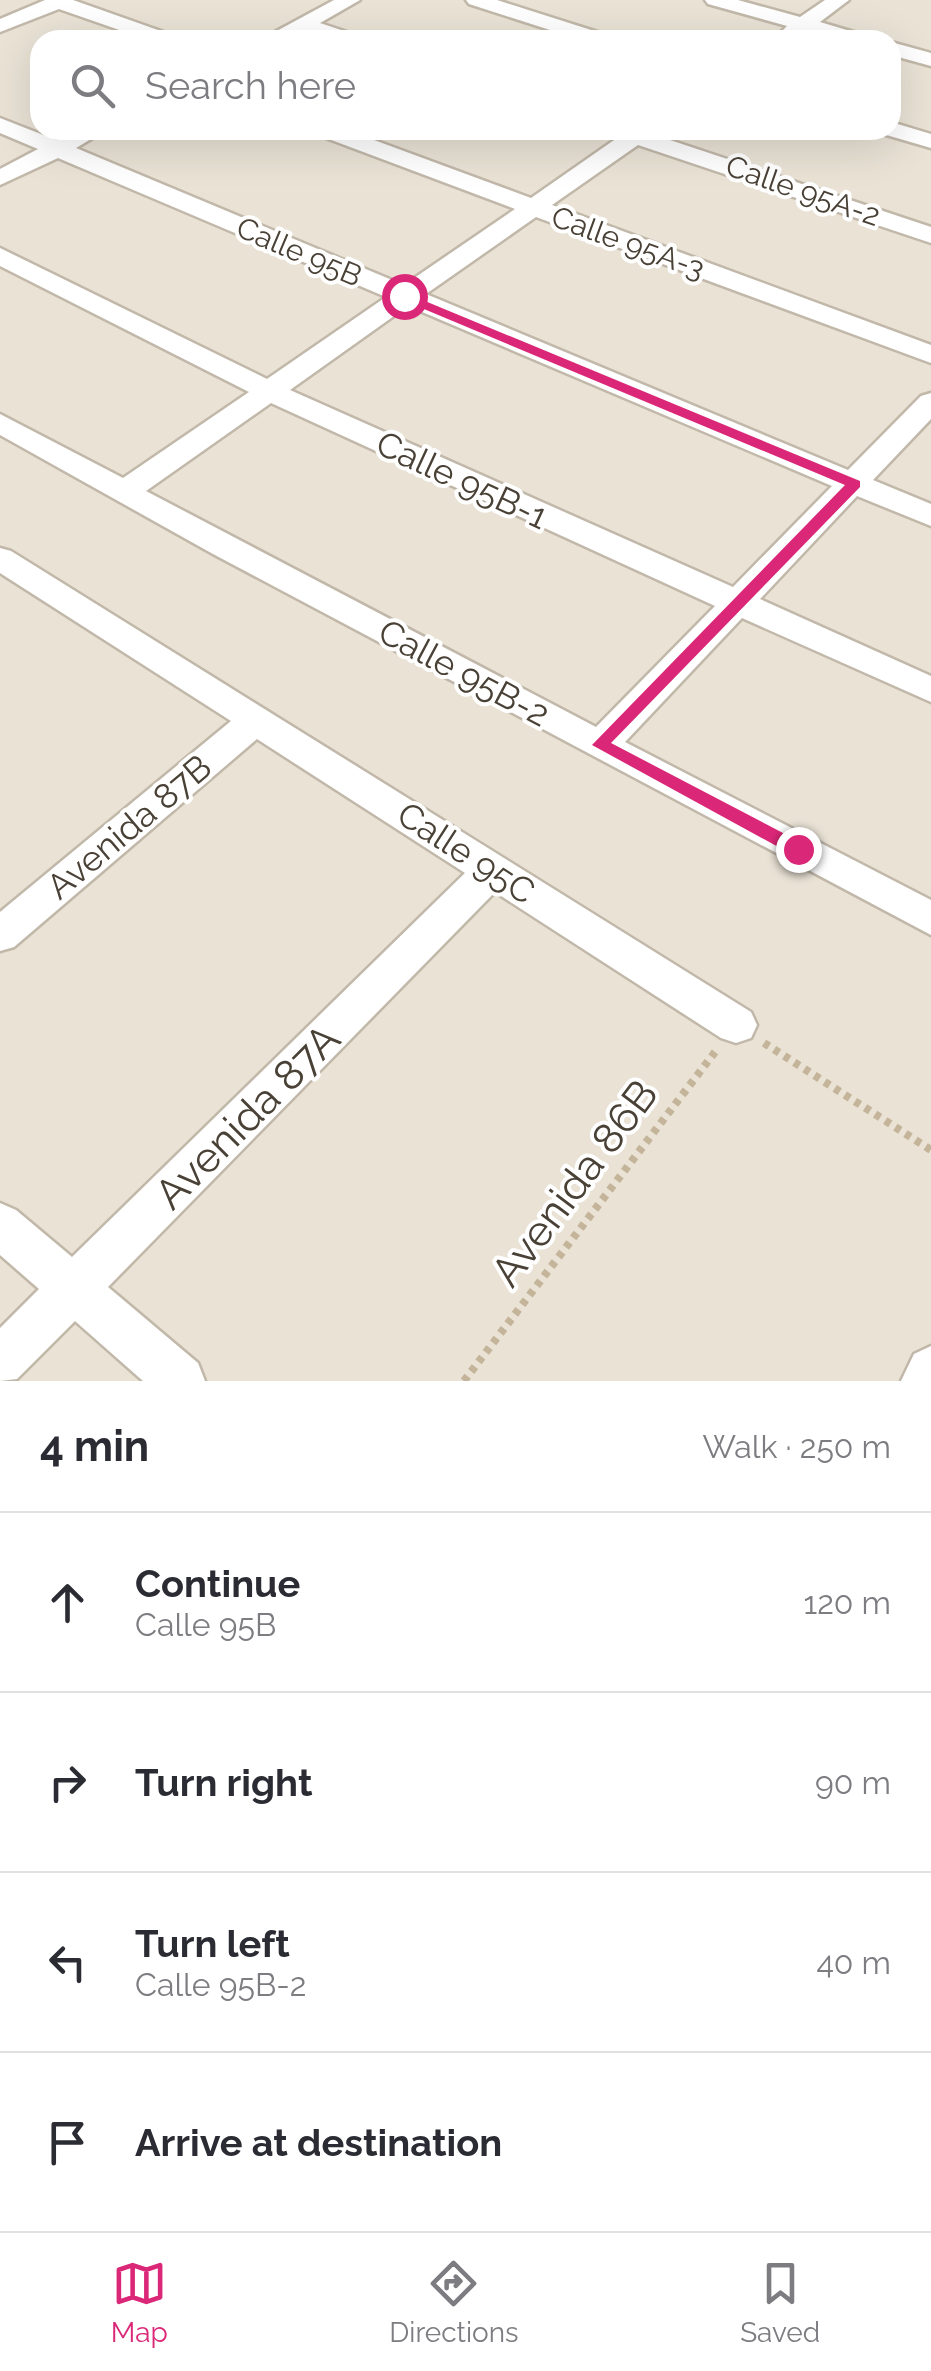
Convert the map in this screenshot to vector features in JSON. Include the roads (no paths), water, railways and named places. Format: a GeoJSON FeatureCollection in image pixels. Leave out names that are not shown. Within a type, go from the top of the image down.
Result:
{"type":"FeatureCollection","features":[{"type":"Feature","properties":{"kind":"street"},"geometry":{"type":"LineString","coordinates":[[282,30],[300,14],[324,13],[350,0]]}},
{"type":"Feature","properties":{"kind":"street"},"geometry":{"type":"LineString","coordinates":[[476,0],[570,30]]}},
{"type":"Feature","properties":{"kind":"street"},"geometry":{"type":"LineString","coordinates":[[715,0],[822,30]]}},
{"type":"Feature","properties":{"kind":"street"},"geometry":{"type":"LineString","coordinates":[[796,30],[839,0]]}},
{"type":"Feature","properties":{"kind":"street"},"geometry":{"type":"LineString","coordinates":[[0,26],[60,1],[140,30]]}},
{"type":"Feature","properties":{"kind":"street"},"geometry":{"type":"LineString","coordinates":[[300,14],[332,30]]}},
{"type":"Feature","properties":{"kind":"street"},"geometry":{"type":"LineString","coordinates":[[901,51],[931,60]]}},
{"type":"Feature","properties":{"kind":"street","name":"Calle 95B"},"geometry":{"type":"LineString","coordinates":[[0,125],[30,137]]}},
{"type":"Feature","properties":{"kind":"street"},"geometry":{"type":"LineString","coordinates":[[901,132],[931,142]]}},
{"type":"Feature","properties":{"kind":"street","name":"Calle 95B"},"geometry":{"type":"LineString","coordinates":[[38,140],[931,516]]}},
{"type":"Feature","properties":{"kind":"street"},"geometry":{"type":"LineString","coordinates":[[0,178],[74,140]]}},
{"type":"Feature","properties":{"kind":"street","name":"Calle 95A-3"},"geometry":{"type":"LineString","coordinates":[[353,140],[931,355]]}},
{"type":"Feature","properties":{"kind":"street"},"geometry":{"type":"LineString","coordinates":[[124,492],[532,207],[620,140]]}},
{"type":"Feature","properties":{"kind":"street","name":"Calle 95A-2"},"geometry":{"type":"LineString","coordinates":[[654,140],[931,235]]}},
{"type":"Feature","properties":{"kind":"street","name":"Calle 95B-1"},"geometry":{"type":"LineString","coordinates":[[0,256],[271,392],[931,690]]}},
{"type":"Feature","properties":{"kind":"street"},"geometry":{"type":"LineString","coordinates":[[600,745],[931,402]]}},
{"type":"Feature","properties":{"kind":"street","name":"Calle 95B-2"},"geometry":{"type":"LineString","coordinates":[[0,423],[931,919]]}},
{"type":"Feature","properties":{"kind":"street","name":"Calle 95C"},"geometry":{"type":"LineString","coordinates":[[0,558],[736,1025]]}},
{"type":"Feature","properties":{"kind":"street","name":"Avenida 87B"},"geometry":{"type":"LineString","coordinates":[[0,935],[257,719]]}},
{"type":"Feature","properties":{"kind":"street","name":"Avenida 87A"},"geometry":{"type":"LineString","coordinates":[[0,1362],[493,870]]}},
{"type":"Feature","properties":{"kind":"street"},"geometry":{"type":"LineString","coordinates":[[0,1225],[180,1381]]}},
{"type":"Feature","properties":{"kind":"street"},"geometry":{"type":"LineString","coordinates":[[926,1381],[931,1371]]}}]}
